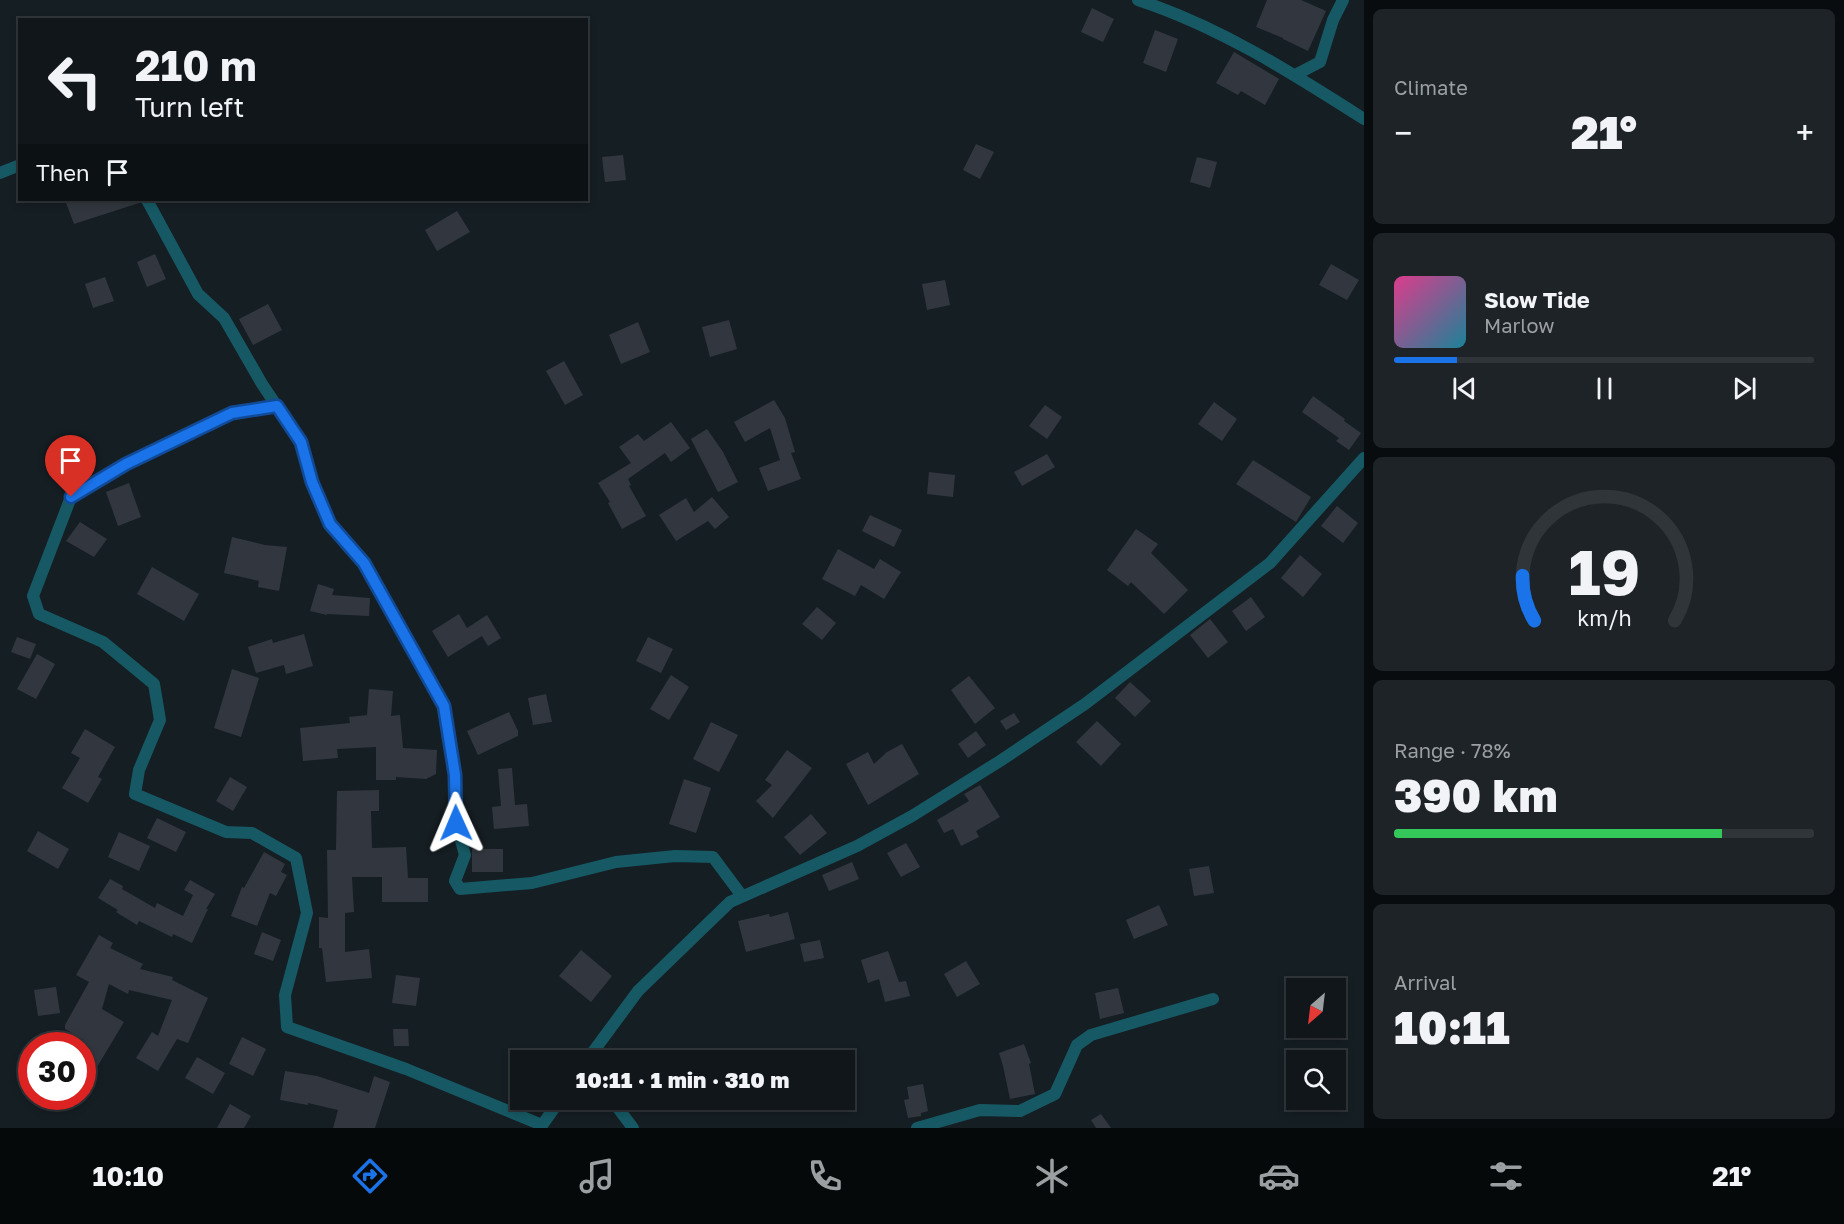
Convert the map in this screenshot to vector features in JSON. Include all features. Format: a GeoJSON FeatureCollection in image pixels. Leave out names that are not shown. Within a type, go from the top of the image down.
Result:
{"type":"FeatureCollection","features":[{"type":"Feature","properties":{"kind":"street"},"geometry":{"type":"LineString","coordinates":[[1138,0],[1165,9],[1236,41],[1364,118]]}},
{"type":"Feature","properties":{"kind":"street"},"geometry":{"type":"LineString","coordinates":[[1296,75],[1320,62],[1333,20],[1343,0]]}},
{"type":"Feature","properties":{"kind":"street"},"geometry":{"type":"LineString","coordinates":[[0,172],[18,166]]}},
{"type":"Feature","properties":{"kind":"street"},"geometry":{"type":"LineString","coordinates":[[148,201],[198,294],[224,318],[301,442],[312,482],[330,524],[364,563],[444,706],[455,775],[456,823],[465,855],[455,882],[460,889],[532,883],[616,862],[675,856],[713,857],[742,896]]}},
{"type":"Feature","properties":{"kind":"street"},"geometry":{"type":"LineString","coordinates":[[277,406],[232,413],[126,464],[71,497],[33,596],[39,614],[103,642],[154,684],[160,720],[139,770],[135,794],[226,832],[252,833],[296,858],[307,913],[285,995],[287,1028],[406,1069],[541,1127],[553,1110]]}},
{"type":"Feature","properties":{"kind":"street"},"geometry":{"type":"LineString","coordinates":[[594,1050],[638,991],[730,902],[857,846],[912,816],[1000,761],[1084,704],[1270,563],[1364,458]]}},
{"type":"Feature","properties":{"kind":"street"},"geometry":{"type":"LineString","coordinates":[[917,1128],[980,1110],[1020,1111],[1055,1094],[1077,1045],[1091,1035],[1213,999]]}},
{"type":"Feature","properties":{"kind":"street"},"geometry":{"type":"LineString","coordinates":[[620,1110],[633,1128]]}},
{"type":"Feature","properties":{"kind":"building"},"geometry":{"type":"Polygon","coordinates":[[[1267,0],[1301,0],[1326,11],[1308,51],[1256,27],[1267,0]]]}},
{"type":"Feature","properties":{"kind":"building"},"geometry":{"type":"Polygon","coordinates":[[[1092,8],[1114,19],[1103,42],[1081,32],[1092,8]]]}},
{"type":"Feature","properties":{"kind":"building"},"geometry":{"type":"Polygon","coordinates":[[[1155,30],[1178,39],[1166,72],[1143,63],[1155,30]]]}},
{"type":"Feature","properties":{"kind":"building"},"geometry":{"type":"Polygon","coordinates":[[[1234,52],[1279,79],[1265,105],[1241,91],[1238,95],[1216,83],[1234,52]]]}},
{"type":"Feature","properties":{"kind":"building"},"geometry":{"type":"Polygon","coordinates":[[[976,144],[994,152],[980,179],[963,170],[976,144]]]}},
{"type":"Feature","properties":{"kind":"building"},"geometry":{"type":"Polygon","coordinates":[[[623,155],[626,180],[605,182],[602,157],[623,155]]]}},
{"type":"Feature","properties":{"kind":"building"},"geometry":{"type":"Polygon","coordinates":[[[1197,157],[1217,162],[1210,188],[1190,182],[1197,157]]]}},
{"type":"Feature","properties":{"kind":"building"},"geometry":{"type":"Polygon","coordinates":[[[65,201],[139,201],[139,203],[74,224],[65,201]]]}},
{"type":"Feature","properties":{"kind":"building"},"geometry":{"type":"Polygon","coordinates":[[[457,211],[470,232],[437,251],[425,230],[457,211]]]}},
{"type":"Feature","properties":{"kind":"building"},"geometry":{"type":"Polygon","coordinates":[[[155,254],[166,279],[147,287],[137,262],[155,254]]]}},
{"type":"Feature","properties":{"kind":"building"},"geometry":{"type":"Polygon","coordinates":[[[1331,264],[1359,280],[1347,300],[1319,285],[1331,264]]]}},
{"type":"Feature","properties":{"kind":"building"},"geometry":{"type":"Polygon","coordinates":[[[105,277],[114,301],[93,308],[85,284],[105,277]]]}},
{"type":"Feature","properties":{"kind":"building"},"geometry":{"type":"Polygon","coordinates":[[[945,280],[950,305],[927,310],[922,284],[945,280]]]}},
{"type":"Feature","properties":{"kind":"building"},"geometry":{"type":"Polygon","coordinates":[[[268,304],[282,330],[253,345],[239,319],[268,304]]]}},
{"type":"Feature","properties":{"kind":"building"},"geometry":{"type":"Polygon","coordinates":[[[729,320],[737,349],[710,357],[702,327],[729,320]]]}},
{"type":"Feature","properties":{"kind":"building"},"geometry":{"type":"Polygon","coordinates":[[[638,322],[650,352],[621,364],[609,335],[638,322]]]}},
{"type":"Feature","properties":{"kind":"building"},"geometry":{"type":"Polygon","coordinates":[[[564,361],[583,395],[565,405],[546,371],[564,361]]]}},
{"type":"Feature","properties":{"kind":"building"},"geometry":{"type":"Polygon","coordinates":[[[1313,396],[1361,433],[1349,450],[1336,441],[1339,438],[1302,412],[1313,396]]]}},
{"type":"Feature","properties":{"kind":"building"},"geometry":{"type":"Polygon","coordinates":[[[774,400],[785,418],[795,452],[791,453],[801,479],[768,491],[759,468],[780,460],[770,428],[745,442],[734,422],[774,400]]]}},
{"type":"Feature","properties":{"kind":"building"},"geometry":{"type":"Polygon","coordinates":[[[1214,402],[1237,419],[1222,441],[1198,424],[1214,402]]]}},
{"type":"Feature","properties":{"kind":"building"},"geometry":{"type":"Polygon","coordinates":[[[1045,405],[1062,417],[1047,439],[1029,426],[1045,405]]]}},
{"type":"Feature","properties":{"kind":"building"},"geometry":{"type":"Polygon","coordinates":[[[671,422],[690,448],[671,462],[665,453],[628,479],[631,485],[629,486],[646,516],[622,529],[608,503],[610,502],[598,483],[631,463],[619,447],[638,434],[644,441],[671,422]]]}},
{"type":"Feature","properties":{"kind":"building"},"geometry":{"type":"Polygon","coordinates":[[[707,429],[723,452],[738,482],[718,492],[691,439],[707,429]]]}},
{"type":"Feature","properties":{"kind":"building"},"geometry":{"type":"Polygon","coordinates":[[[1047,454],[1055,467],[1022,486],[1014,472],[1047,454]]]}},
{"type":"Feature","properties":{"kind":"building"},"geometry":{"type":"Polygon","coordinates":[[[1253,460],[1311,497],[1296,522],[1236,484],[1253,460]]]}},
{"type":"Feature","properties":{"kind":"building"},"geometry":{"type":"Polygon","coordinates":[[[929,472],[955,475],[953,497],[927,494],[929,472]]]}},
{"type":"Feature","properties":{"kind":"building"},"geometry":{"type":"Polygon","coordinates":[[[129,483],[141,517],[118,526],[106,492],[129,483]]]}},
{"type":"Feature","properties":{"kind":"building"},"geometry":{"type":"Polygon","coordinates":[[[712,497],[729,517],[715,529],[708,521],[676,541],[659,515],[686,498],[694,512],[712,497]]]}},
{"type":"Feature","properties":{"kind":"building"},"geometry":{"type":"Polygon","coordinates":[[[1337,506],[1358,523],[1343,543],[1321,526],[1337,506]]]}},
{"type":"Feature","properties":{"kind":"building"},"geometry":{"type":"Polygon","coordinates":[[[870,515],[902,530],[894,547],[862,531],[870,515]]]}},
{"type":"Feature","properties":{"kind":"building"},"geometry":{"type":"Polygon","coordinates":[[[80,522],[107,539],[94,557],[66,541],[80,522]]]}},
{"type":"Feature","properties":{"kind":"building"},"geometry":{"type":"Polygon","coordinates":[[[1136,529],[1158,544],[1151,553],[1188,590],[1164,614],[1131,582],[1128,586],[1107,570],[1136,529]]]}},
{"type":"Feature","properties":{"kind":"building"},"geometry":{"type":"Polygon","coordinates":[[[232,537],[265,545],[287,547],[279,591],[258,587],[259,581],[224,573],[232,537]]]}},
{"type":"Feature","properties":{"kind":"building"},"geometry":{"type":"Polygon","coordinates":[[[838,549],[874,569],[880,559],[901,572],[884,599],[861,585],[855,596],[822,579],[838,549]]]}},
{"type":"Feature","properties":{"kind":"building"},"geometry":{"type":"Polygon","coordinates":[[[1300,555],[1322,574],[1303,597],[1281,578],[1300,555]]]}},
{"type":"Feature","properties":{"kind":"building"},"geometry":{"type":"Polygon","coordinates":[[[152,567],[199,594],[184,621],[137,594],[152,567]]]}},
{"type":"Feature","properties":{"kind":"building"},"geometry":{"type":"Polygon","coordinates":[[[318,584],[334,589],[332,595],[370,598],[369,616],[327,615],[310,611],[318,584]]]}},
{"type":"Feature","properties":{"kind":"building"},"geometry":{"type":"Polygon","coordinates":[[[1251,597],[1265,617],[1246,631],[1232,611],[1251,597]]]}},
{"type":"Feature","properties":{"kind":"building"},"geometry":{"type":"Polygon","coordinates":[[[817,607],[836,623],[822,640],[802,624],[817,607]]]}},
{"type":"Feature","properties":{"kind":"building"},"geometry":{"type":"Polygon","coordinates":[[[459,614],[467,628],[487,615],[501,638],[488,646],[482,636],[448,657],[432,631],[459,614]]]}},
{"type":"Feature","properties":{"kind":"building"},"geometry":{"type":"Polygon","coordinates":[[[1210,619],[1228,642],[1208,658],[1190,635],[1210,619]]]}},
{"type":"Feature","properties":{"kind":"building"},"geometry":{"type":"Polygon","coordinates":[[[304,634],[313,666],[286,674],[284,665],[256,673],[248,647],[272,639],[273,643],[304,634]]]}},
{"type":"Feature","properties":{"kind":"building"},"geometry":{"type":"Polygon","coordinates":[[[17,637],[36,644],[30,659],[11,652],[17,637]]]}},
{"type":"Feature","properties":{"kind":"building"},"geometry":{"type":"Polygon","coordinates":[[[648,637],[673,649],[661,673],[636,661],[648,637]]]}},
{"type":"Feature","properties":{"kind":"building"},"geometry":{"type":"Polygon","coordinates":[[[37,654],[55,664],[36,699],[17,689],[37,654]]]}},
{"type":"Feature","properties":{"kind":"building"},"geometry":{"type":"Polygon","coordinates":[[[232,669],[259,678],[241,737],[214,728],[232,669]]]}},
{"type":"Feature","properties":{"kind":"building"},"geometry":{"type":"Polygon","coordinates":[[[671,675],[689,687],[669,720],[650,709],[671,675]]]}},
{"type":"Feature","properties":{"kind":"building"},"geometry":{"type":"Polygon","coordinates":[[[969,676],[995,708],[975,724],[951,690],[969,676]]]}},
{"type":"Feature","properties":{"kind":"building"},"geometry":{"type":"Polygon","coordinates":[[[1130,682],[1151,701],[1135,717],[1115,698],[1130,682]]]}},
{"type":"Feature","properties":{"kind":"building"},"geometry":{"type":"Polygon","coordinates":[[[369,689],[393,691],[391,716],[400,715],[403,748],[437,750],[436,774],[426,779],[396,777],[396,780],[376,780],[376,747],[337,749],[338,758],[303,761],[300,728],[350,723],[349,717],[367,715],[369,689]]]}},
{"type":"Feature","properties":{"kind":"building"},"geometry":{"type":"Polygon","coordinates":[[[546,694],[552,722],[533,725],[528,698],[546,694]]]}},
{"type":"Feature","properties":{"kind":"building"},"geometry":{"type":"Polygon","coordinates":[[[509,712],[518,736],[478,755],[467,731],[509,712]]]}},
{"type":"Feature","properties":{"kind":"building"},"geometry":{"type":"Polygon","coordinates":[[[1014,713],[1020,722],[1006,730],[1000,721],[1014,713]]]}},
{"type":"Feature","properties":{"kind":"building"},"geometry":{"type":"Polygon","coordinates":[[[1097,721],[1121,744],[1101,766],[1076,742],[1097,721]]]}},
{"type":"Feature","properties":{"kind":"building"},"geometry":{"type":"Polygon","coordinates":[[[711,722],[738,735],[719,772],[693,759],[711,722]]]}},
{"type":"Feature","properties":{"kind":"building"},"geometry":{"type":"Polygon","coordinates":[[[85,729],[115,747],[98,777],[102,779],[88,803],[62,788],[80,758],[71,753],[85,729]]]}},
{"type":"Feature","properties":{"kind":"building"},"geometry":{"type":"Polygon","coordinates":[[[976,731],[986,745],[968,758],[958,744],[976,731]]]}},
{"type":"Feature","properties":{"kind":"building"},"geometry":{"type":"Polygon","coordinates":[[[902,744],[919,774],[868,805],[846,764],[868,752],[874,764],[887,752],[902,744]]]}},
{"type":"Feature","properties":{"kind":"building"},"geometry":{"type":"Polygon","coordinates":[[[787,750],[812,768],[773,818],[756,801],[772,785],[765,780],[787,750]]]}},
{"type":"Feature","properties":{"kind":"building"},"geometry":{"type":"Polygon","coordinates":[[[512,768],[515,805],[527,804],[529,826],[494,829],[492,807],[501,806],[498,769],[512,768]]]}},
{"type":"Feature","properties":{"kind":"building"},"geometry":{"type":"Polygon","coordinates":[[[230,777],[247,787],[233,811],[216,801],[230,777]]]}},
{"type":"Feature","properties":{"kind":"building"},"geometry":{"type":"Polygon","coordinates":[[[684,779],[711,788],[696,833],[669,824],[684,779]]]}},
{"type":"Feature","properties":{"kind":"building"},"geometry":{"type":"Polygon","coordinates":[[[980,785],[1000,817],[976,831],[979,837],[961,846],[953,829],[944,833],[937,820],[969,801],[964,794],[980,785]]]}},
{"type":"Feature","properties":{"kind":"building"},"geometry":{"type":"Polygon","coordinates":[[[379,790],[379,811],[371,811],[372,848],[406,847],[408,878],[428,878],[428,902],[382,902],[382,877],[352,877],[354,912],[345,913],[345,952],[369,949],[372,978],[326,982],[322,948],[319,948],[319,917],[328,918],[327,850],[336,850],[337,791],[379,790]]]}},
{"type":"Feature","properties":{"kind":"building"},"geometry":{"type":"Polygon","coordinates":[[[811,814],[827,833],[800,855],[784,837],[811,814]]]}},
{"type":"Feature","properties":{"kind":"building"},"geometry":{"type":"Polygon","coordinates":[[[157,818],[186,832],[176,852],[147,838],[157,818]]]}},
{"type":"Feature","properties":{"kind":"building"},"geometry":{"type":"Polygon","coordinates":[[[38,831],[69,849],[58,869],[27,851],[38,831]]]}},
{"type":"Feature","properties":{"kind":"building"},"geometry":{"type":"Polygon","coordinates":[[[119,832],[150,846],[139,871],[108,857],[119,832]]]}},
{"type":"Feature","properties":{"kind":"building"},"geometry":{"type":"Polygon","coordinates":[[[906,843],[920,867],[901,877],[887,853],[906,843]]]}},
{"type":"Feature","properties":{"kind":"building"},"geometry":{"type":"Polygon","coordinates":[[[472,849],[503,849],[503,872],[472,872],[472,849]]]}},
{"type":"Feature","properties":{"kind":"building"},"geometry":{"type":"Polygon","coordinates":[[[264,852],[285,864],[281,872],[287,875],[276,896],[270,893],[257,926],[231,916],[242,887],[244,888],[264,852]]]}},
{"type":"Feature","properties":{"kind":"building"},"geometry":{"type":"Polygon","coordinates":[[[852,862],[859,879],[829,891],[822,875],[852,862]]]}},
{"type":"Feature","properties":{"kind":"building"},"geometry":{"type":"Polygon","coordinates":[[[1209,866],[1214,893],[1194,896],[1189,869],[1209,866]]]}},
{"type":"Feature","properties":{"kind":"building"},"geometry":{"type":"Polygon","coordinates":[[[110,879],[123,886],[122,889],[155,908],[157,903],[183,916],[193,895],[184,890],[190,880],[215,894],[192,943],[173,934],[172,937],[139,921],[137,925],[98,898],[110,879]]]}},
{"type":"Feature","properties":{"kind":"building"},"geometry":{"type":"Polygon","coordinates":[[[1159,905],[1168,925],[1134,939],[1126,920],[1159,905]]]}},
{"type":"Feature","properties":{"kind":"building"},"geometry":{"type":"Polygon","coordinates":[[[788,912],[795,939],[746,952],[738,921],[788,912]]]}},
{"type":"Feature","properties":{"kind":"building"},"geometry":{"type":"Polygon","coordinates":[[[262,932],[281,940],[273,961],[254,954],[262,932]]]}},
{"type":"Feature","properties":{"kind":"building"},"geometry":{"type":"Polygon","coordinates":[[[99,935],[113,943],[110,948],[143,964],[140,969],[173,977],[172,980],[208,998],[188,1043],[177,1039],[158,1071],[136,1058],[152,1032],[158,1036],[172,1000],[129,990],[128,994],[109,984],[102,1009],[124,1022],[97,1067],[96,1032],[70,1032],[65,1029],[65,1025],[89,982],[76,975],[99,935]]]}},
{"type":"Feature","properties":{"kind":"building"},"geometry":{"type":"Polygon","coordinates":[[[820,940],[824,958],[804,962],[800,944],[820,940]]]}},
{"type":"Feature","properties":{"kind":"building"},"geometry":{"type":"Polygon","coordinates":[[[581,950],[612,976],[591,1002],[559,976],[581,950]]]}},
{"type":"Feature","properties":{"kind":"building"},"geometry":{"type":"Polygon","coordinates":[[[888,951],[899,982],[906,981],[910,996],[885,1002],[879,979],[868,983],[861,960],[888,951]]]}},
{"type":"Feature","properties":{"kind":"building"},"geometry":{"type":"Polygon","coordinates":[[[966,961],[980,984],[957,997],[944,974],[966,961]]]}},
{"type":"Feature","properties":{"kind":"building"},"geometry":{"type":"Polygon","coordinates":[[[396,975],[420,978],[416,1006],[392,1003],[396,975]]]}},
{"type":"Feature","properties":{"kind":"building"},"geometry":{"type":"Polygon","coordinates":[[[56,987],[60,1013],[38,1016],[34,990],[56,987]]]}},
{"type":"Feature","properties":{"kind":"building"},"geometry":{"type":"Polygon","coordinates":[[[1118,988],[1124,1013],[1100,1019],[1095,993],[1118,988]]]}},
{"type":"Feature","properties":{"kind":"building"},"geometry":{"type":"Polygon","coordinates":[[[393,1029],[408,1029],[409,1046],[394,1046],[393,1029]]]}},
{"type":"Feature","properties":{"kind":"building"},"geometry":{"type":"Polygon","coordinates":[[[242,1037],[266,1049],[253,1076],[229,1064],[242,1037]]]}},
{"type":"Feature","properties":{"kind":"building"},"geometry":{"type":"Polygon","coordinates":[[[1024,1044],[1031,1063],[1029,1064],[1035,1094],[1010,1099],[999,1053],[1024,1044]]]}},
{"type":"Feature","properties":{"kind":"building"},"geometry":{"type":"Polygon","coordinates":[[[197,1057],[225,1073],[213,1094],[185,1078],[197,1057]]]}},
{"type":"Feature","properties":{"kind":"building"},"geometry":{"type":"Polygon","coordinates":[[[285,1071],[317,1076],[369,1093],[374,1076],[390,1082],[375,1128],[333,1128],[338,1110],[308,1103],[308,1105],[280,1100],[285,1071]]]}},
{"type":"Feature","properties":{"kind":"building"},"geometry":{"type":"Polygon","coordinates":[[[923,1084],[928,1111],[921,1113],[921,1116],[908,1118],[904,1100],[909,1099],[907,1087],[923,1084]]]}},
{"type":"Feature","properties":{"kind":"building"},"geometry":{"type":"Polygon","coordinates":[[[230,1104],[251,1116],[244,1128],[217,1128],[230,1104]]]}},
{"type":"Feature","properties":{"kind":"building"},"geometry":{"type":"Polygon","coordinates":[[[1101,1114],[1111,1128],[1096,1128],[1091,1120],[1101,1114]]]}},
{"type":"Feature","properties":{"kind":"route"},"geometry":{"type":"LineString","coordinates":[[71,497],[126,464],[232,413],[277,406],[301,442],[312,482],[330,524],[364,563],[444,706],[455,775],[456,823]]}}]}
